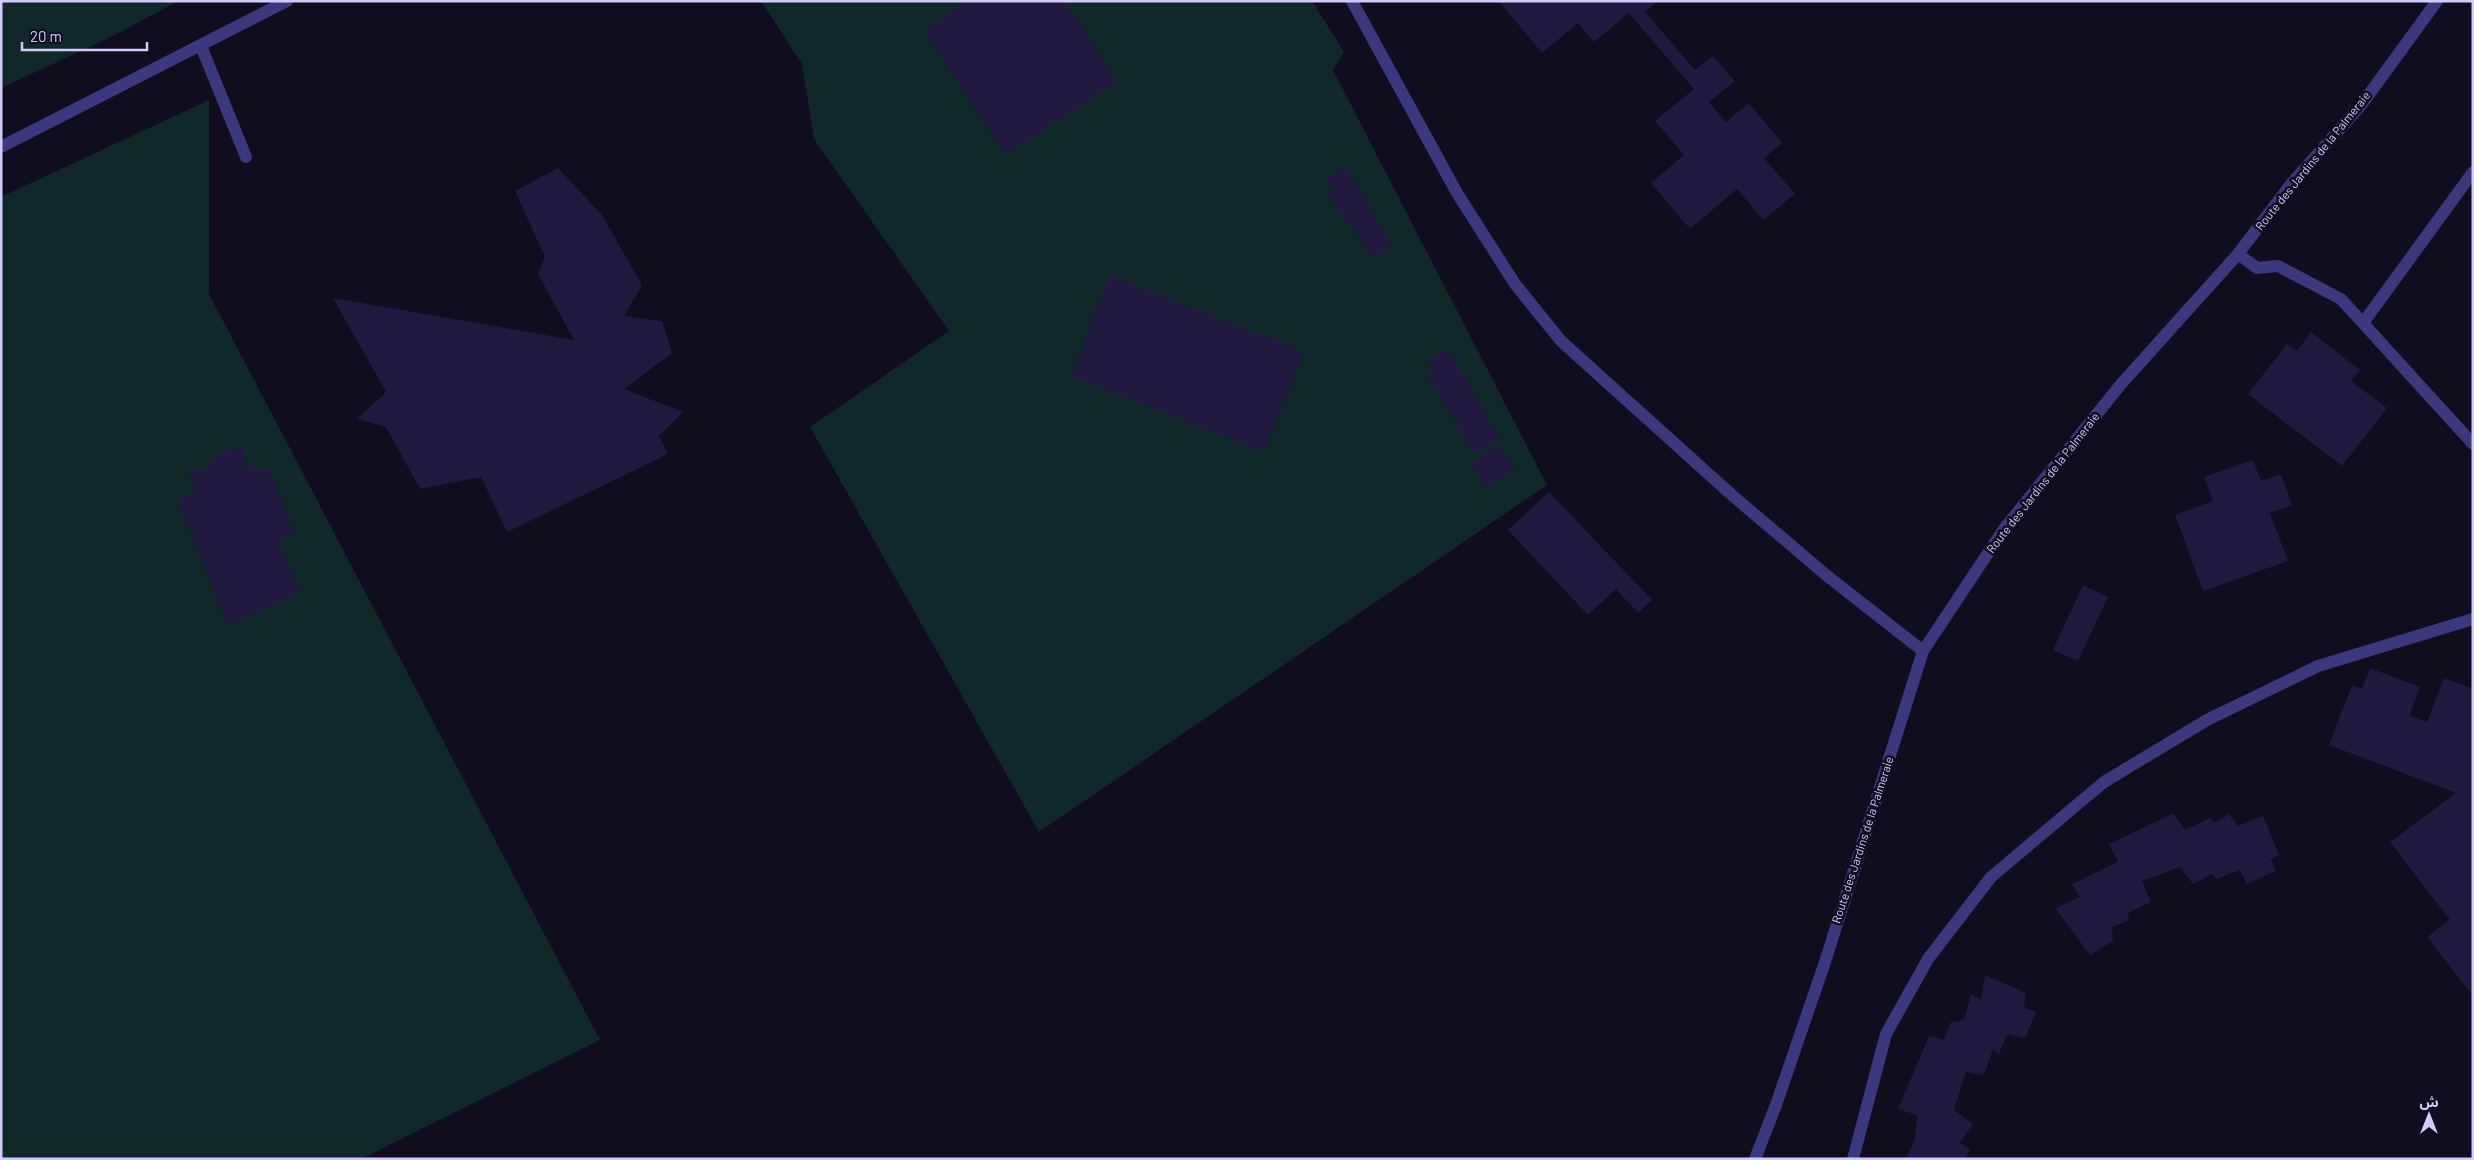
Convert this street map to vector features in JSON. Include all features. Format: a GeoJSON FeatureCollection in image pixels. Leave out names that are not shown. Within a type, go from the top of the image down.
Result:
{"type":"FeatureCollection","features":[{"type":"Feature","properties":{"kind":"street"},"geometry":{"type":"LineString","coordinates":[[1,147],[287,1]]}},
{"type":"Feature","properties":{"kind":"street"},"geometry":{"type":"LineString","coordinates":[[1352,1],[1457,193],[1515,284],[1561,341],[1804,557],[1923,651]]}},
{"type":"Feature","properties":{"kind":"street","name":"Route des Jardins de la Palmeraie"},"geometry":{"type":"LineString","coordinates":[[1754,1159],[1776,1105],[1825,962],[1923,651],[2004,529],[2122,383],[2238,254],[2292,183],[2362,104],[2437,1]]}},
{"type":"Feature","properties":{"kind":"street"},"geometry":{"type":"LineString","coordinates":[[201,46],[246,157]]}},
{"type":"Feature","properties":{"kind":"street"},"geometry":{"type":"LineString","coordinates":[[2363,323],[2473,172]]}},
{"type":"Feature","properties":{"kind":"street"},"geometry":{"type":"LineString","coordinates":[[2238,254],[2257,268],[2278,266],[2341,299],[2473,444]]}},
{"type":"Feature","properties":{"kind":"street"},"geometry":{"type":"LineString","coordinates":[[1853,1159],[1886,1034],[1928,959],[1991,877],[2104,782],[2207,720],[2318,666],[2473,619]]}},
{"type":"Feature","properties":{"kind":"green space"},"geometry":{"type":"Polygon","coordinates":[[[1,1],[178,1],[113,36],[1,88],[1,1]]]}},
{"type":"Feature","properties":{"kind":"green space"},"geometry":{"type":"Polygon","coordinates":[[[761,1],[1312,1],[1344,52],[1333,70],[1547,485],[1039,832],[810,427],[949,331],[814,139],[802,64],[761,1]]]}},
{"type":"Feature","properties":{"kind":"green space"},"geometry":{"type":"Polygon","coordinates":[[[209,100],[209,294],[600,1040],[361,1159],[1,1159],[1,197],[209,100]]]}},
{"type":"Feature","properties":{"kind":"building"},"geometry":{"type":"Polygon","coordinates":[[[967,1],[1064,1],[1117,82],[1005,155],[924,30],[967,1]]]}},
{"type":"Feature","properties":{"kind":"building"},"geometry":{"type":"Polygon","coordinates":[[[1499,1],[1658,1],[1645,12],[1695,70],[1713,56],[1735,81],[1709,102],[1726,122],[1749,103],[1782,143],[1764,158],[1795,194],[1763,220],[1737,189],[1690,229],[1651,183],[1684,155],[1655,121],[1694,89],[1629,13],[1594,42],[1578,23],[1542,53],[1499,1]]]}},
{"type":"Feature","properties":{"kind":"building"},"geometry":{"type":"Polygon","coordinates":[[[1346,166],[1391,246],[1371,258],[1351,222],[1346,224],[1328,193],[1334,191],[1326,177],[1346,166]]]}},
{"type":"Feature","properties":{"kind":"building"},"geometry":{"type":"Polygon","coordinates":[[[558,168],[602,215],[642,285],[624,316],[662,321],[672,353],[624,389],[683,412],[659,436],[668,454],[507,532],[481,477],[420,489],[386,427],[357,419],[386,392],[333,298],[574,340],[538,274],[545,257],[515,191],[558,168]]]}},
{"type":"Feature","properties":{"kind":"building"},"geometry":{"type":"Polygon","coordinates":[[[1110,276],[1304,351],[1264,452],[1071,376],[1110,276]]]}},
{"type":"Feature","properties":{"kind":"building"},"geometry":{"type":"Polygon","coordinates":[[[2311,332],[2360,370],[2351,381],[2387,408],[2342,466],[2248,394],[2287,344],[2297,351],[2311,332]]]}},
{"type":"Feature","properties":{"kind":"building"},"geometry":{"type":"Polygon","coordinates":[[[1448,349],[1500,439],[1474,454],[1428,376],[1434,372],[1427,361],[1448,349]]]}},
{"type":"Feature","properties":{"kind":"building"},"geometry":{"type":"Polygon","coordinates":[[[1499,445],[1515,470],[1487,488],[1471,463],[1499,445]]]}},
{"type":"Feature","properties":{"kind":"building"},"geometry":{"type":"Polygon","coordinates":[[[245,448],[246,466],[270,470],[294,533],[279,544],[301,593],[228,626],[178,500],[195,493],[188,473],[205,468],[220,452],[245,448]]]}},
{"type":"Feature","properties":{"kind":"building"},"geometry":{"type":"Polygon","coordinates":[[[2253,460],[2261,481],[2281,474],[2292,505],[2270,513],[2288,561],[2203,591],[2175,515],[2213,501],[2204,477],[2253,460]]]}},
{"type":"Feature","properties":{"kind":"building"},"geometry":{"type":"Polygon","coordinates":[[[1549,492],[1652,600],[1638,613],[1616,589],[1588,615],[1508,530],[1549,492]]]}},
{"type":"Feature","properties":{"kind":"building"},"geometry":{"type":"Polygon","coordinates":[[[2083,585],[2108,597],[2078,661],[2053,650],[2083,585]]]}},
{"type":"Feature","properties":{"kind":"building"},"geometry":{"type":"Polygon","coordinates":[[[2370,668],[2420,687],[2409,716],[2427,722],[2444,678],[2473,689],[2473,996],[2427,937],[2450,920],[2390,842],[2456,793],[2329,745],[2352,685],[2362,689],[2370,668]]]}},
{"type":"Feature","properties":{"kind":"building"},"geometry":{"type":"Polygon","coordinates":[[[2174,813],[2185,830],[2210,818],[2214,823],[2229,814],[2238,826],[2263,816],[2279,855],[2271,859],[2276,871],[2247,884],[2240,870],[2217,879],[2212,874],[2193,884],[2180,867],[2142,881],[2151,902],[2128,913],[2129,921],[2112,927],[2113,941],[2090,955],[2055,908],[2080,897],[2072,884],[2118,862],[2109,844],[2174,813]]]}},
{"type":"Feature","properties":{"kind":"building"},"geometry":{"type":"Polygon","coordinates":[[[1985,975],[2026,993],[2024,1007],[2036,1012],[2025,1038],[2007,1034],[1999,1054],[1993,1049],[1984,1075],[1966,1072],[1954,1110],[1973,1124],[1960,1143],[1970,1149],[1965,1159],[1906,1159],[1915,1139],[1917,1115],[1898,1109],[1929,1036],[1944,1040],[1951,1022],[1964,1020],[1971,994],[1981,1000],[1985,975]]]}}]}
